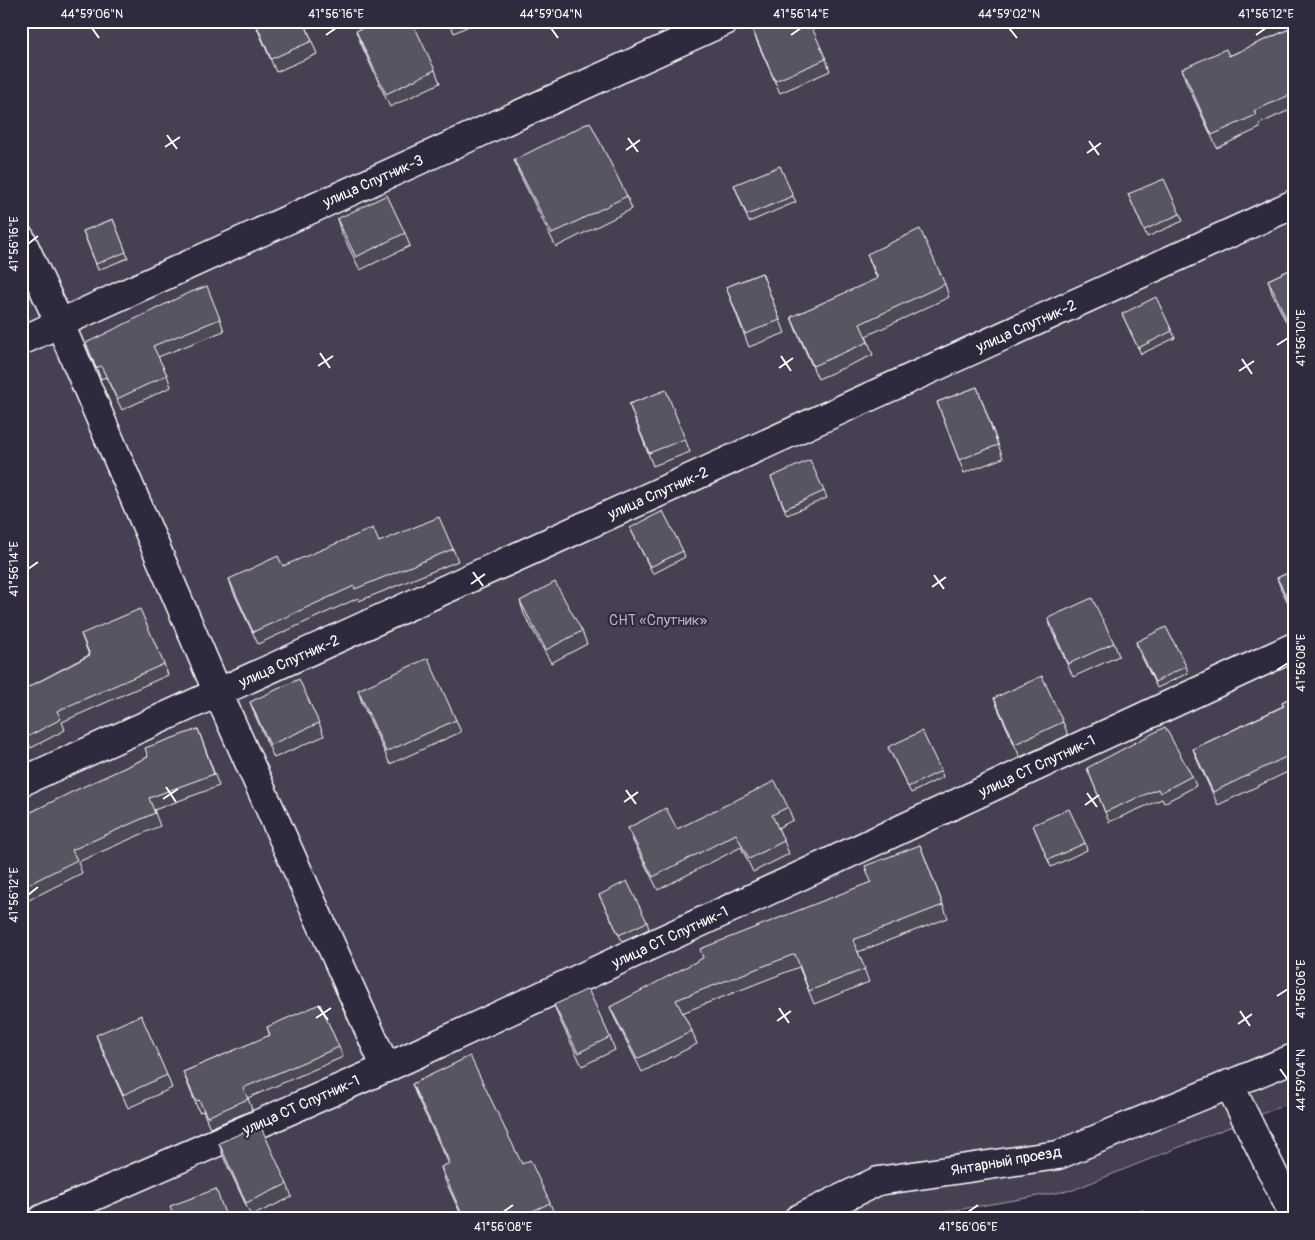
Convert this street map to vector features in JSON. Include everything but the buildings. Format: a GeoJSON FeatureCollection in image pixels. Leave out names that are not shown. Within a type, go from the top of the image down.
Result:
{"type":"FeatureCollection","features":[{"type":"Feature","properties":{"kind":"street","name":"улица Спутник-3"},"geometry":{"type":"LineString","coordinates":[[21,341],[725,21]]}},
{"type":"Feature","properties":{"kind":"street","name":"улица Спутник-2"},"geometry":{"type":"LineString","coordinates":[[21,782],[1294,204]]}},
{"type":"Feature","properties":{"kind":"street"},"geometry":{"type":"LineString","coordinates":[[21,238],[60,324],[218,693],[386,1068]]}},
{"type":"Feature","properties":{"kind":"street","name":"улица СТ Спутник-1"},"geometry":{"type":"LineString","coordinates":[[42,1219],[386,1068],[1294,647]]}},
{"type":"Feature","properties":{"kind":"street","name":"Янтарный проезд"},"geometry":{"type":"LineString","coordinates":[[798,1219],[878,1181],[1058,1154],[1294,1058]]}},
{"type":"Feature","properties":{"kind":"street"},"geometry":{"type":"LineString","coordinates":[[1229,1084],[1294,1216]]}},
{"type":"Feature","properties":{"kind":"green space","name":"СНТ «Спутник»"},"geometry":{"type":"Polygon","coordinates":[[[21,21],[1294,21],[1294,1101],[1073,1190],[904,1219],[21,1219],[21,21]]]}}]}
